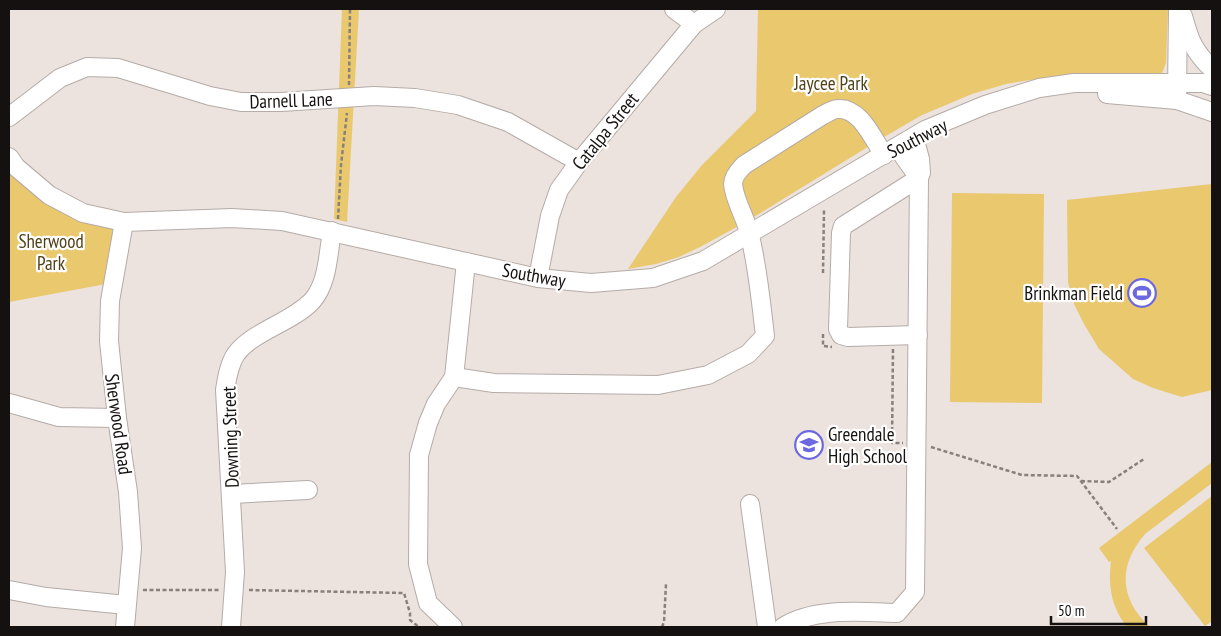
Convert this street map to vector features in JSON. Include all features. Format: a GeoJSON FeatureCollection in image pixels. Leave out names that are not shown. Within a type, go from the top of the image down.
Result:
{"type":"FeatureCollection","features":[{"type":"Feature","properties":{"kind":"street"},"geometry":{"type":"LineString","coordinates":[[674,9],[694,24]]}},
{"type":"Feature","properties":{"kind":"street","name":"Catalpa Street"},"geometry":{"type":"LineString","coordinates":[[538,278],[550,216],[559,190],[579,162],[694,24],[716,9]]}},
{"type":"Feature","properties":{"kind":"street"},"geometry":{"type":"LineString","coordinates":[[1177,91],[1178,9]]}},
{"type":"Feature","properties":{"kind":"street"},"geometry":{"type":"LineString","coordinates":[[1182,9],[1191,42],[1198,55],[1212,70]]}},
{"type":"Feature","properties":{"kind":"street","name":"Darnell Lane"},"geometry":{"type":"LineString","coordinates":[[9,117],[60,78],[87,67],[118,68],[210,96],[241,102],[281,102],[374,96],[415,98],[458,105],[508,122],[579,162]]}},
{"type":"Feature","properties":{"kind":"street","name":"Southway"},"geometry":{"type":"LineString","coordinates":[[9,157],[16,167],[49,195],[83,212],[124,222],[232,218],[282,221],[538,278],[591,283],[653,278],[703,261],[925,130],[985,105],[1039,88],[1177,91],[1203,84],[1212,86]]}},
{"type":"Feature","properties":{"kind":"street","name":"Southway"},"geometry":{"type":"LineString","coordinates":[[1177,91],[1212,112]]}},
{"type":"Feature","properties":{"kind":"street"},"geometry":{"type":"LineString","coordinates":[[454,377],[494,383],[658,385],[708,375],[748,354],[765,336],[757,263],[750,233],[733,183],[744,164],[823,115],[837,109],[849,110],[858,115],[890,151],[919,178]]}},
{"type":"Feature","properties":{"kind":"street"},"geometry":{"type":"LineString","coordinates":[[783,627],[808,616],[850,612],[897,612],[915,592],[919,178],[921,173],[920,159],[914,137]]}},
{"type":"Feature","properties":{"kind":"street"},"geometry":{"type":"LineString","coordinates":[[918,336],[848,337],[841,336],[838,329],[840,233],[843,226],[919,178]]}},
{"type":"Feature","properties":{"kind":"street","name":"Sherwood Road"},"geometry":{"type":"LineString","coordinates":[[124,222],[110,300],[109,341],[117,418],[128,492],[132,548],[125,627]]}},
{"type":"Feature","properties":{"kind":"street","name":"Downing Street"},"geometry":{"type":"LineString","coordinates":[[231,627],[235,572],[226,390],[229,370],[236,354],[248,342],[286,321],[312,300],[325,277],[332,232]]}},
{"type":"Feature","properties":{"kind":"street"},"geometry":{"type":"LineString","coordinates":[[453,627],[428,603],[418,564],[419,455],[428,423],[436,404],[454,377],[466,262]]}},
{"type":"Feature","properties":{"kind":"street"},"geometry":{"type":"LineString","coordinates":[[9,403],[59,416],[117,418]]}},
{"type":"Feature","properties":{"kind":"street"},"geometry":{"type":"LineString","coordinates":[[232,494],[308,490]]}},
{"type":"Feature","properties":{"kind":"street"},"geometry":{"type":"LineString","coordinates":[[750,504],[767,627]]}},
{"type":"Feature","properties":{"kind":"street"},"geometry":{"type":"LineString","coordinates":[[9,590],[46,597],[126,605]]}},
{"type":"Feature","properties":{"kind":"path"},"geometry":{"type":"LineString","coordinates":[[1081,481],[1109,482],[1144,460]]}},
{"type":"Feature","properties":{"kind":"path"},"geometry":{"type":"LineString","coordinates":[[662,627],[664,622],[666,584]]}},
{"type":"Feature","properties":{"kind":"path"},"geometry":{"type":"LineString","coordinates":[[139,590],[224,590]]}},
{"type":"Feature","properties":{"kind":"path"},"geometry":{"type":"LineString","coordinates":[[246,590],[404,593],[410,613],[410,620],[419,627]]}},
{"type":"Feature","properties":{"kind":"green space"},"geometry":{"type":"Polygon","coordinates":[[[342,9],[359,9],[347,222],[334,219],[342,9]]]}},
{"type":"Feature","properties":{"kind":"green space","name":"Jaycee Park"},"geometry":{"type":"Polygon","coordinates":[[[758,9],[1168,9],[1166,63],[1162,73],[1153,76],[1049,77],[1006,84],[972,94],[922,115],[744,223],[700,247],[679,257],[656,264],[628,269],[676,197],[702,165],[756,111],[758,9]]]}},
{"type":"Feature","properties":{"kind":"green space","name":"Sherwood Park"},"geometry":{"type":"Polygon","coordinates":[[[9,172],[35,194],[112,229],[113,234],[106,284],[9,302],[9,172]]]}},
{"type":"Feature","properties":{"kind":"green space","name":"Brinkman Field"},"geometry":{"type":"Polygon","coordinates":[[[1212,184],[1212,390],[1182,397],[1153,388],[1133,379],[1099,349],[1084,324],[1074,304],[1068,282],[1067,200],[1212,184]]]}},
{"type":"Feature","properties":{"kind":"green space"},"geometry":{"type":"Polygon","coordinates":[[[952,193],[1044,194],[1042,403],[950,402],[952,193]]]}},
{"type":"Feature","properties":{"kind":"green space"},"geometry":{"type":"Polygon","coordinates":[[[1212,462],[1212,483],[1145,534],[1136,546],[1130,558],[1126,582],[1132,605],[1150,627],[1127,627],[1117,612],[1112,596],[1110,579],[1111,561],[1109,562],[1099,548],[1212,462]]]}},
{"type":"Feature","properties":{"kind":"green space"},"geometry":{"type":"Polygon","coordinates":[[[1212,496],[1212,621],[1205,626],[1144,548],[1212,496]]]}},
{"type":"Feature","properties":{"kind":"place","name":"Brinkman Field"},"geometry":{"type":"Point","coordinates":[1142,293]}},
{"type":"Feature","properties":{"kind":"place","name":"Greendale High School"},"geometry":{"type":"Point","coordinates":[809,445]}}]}
